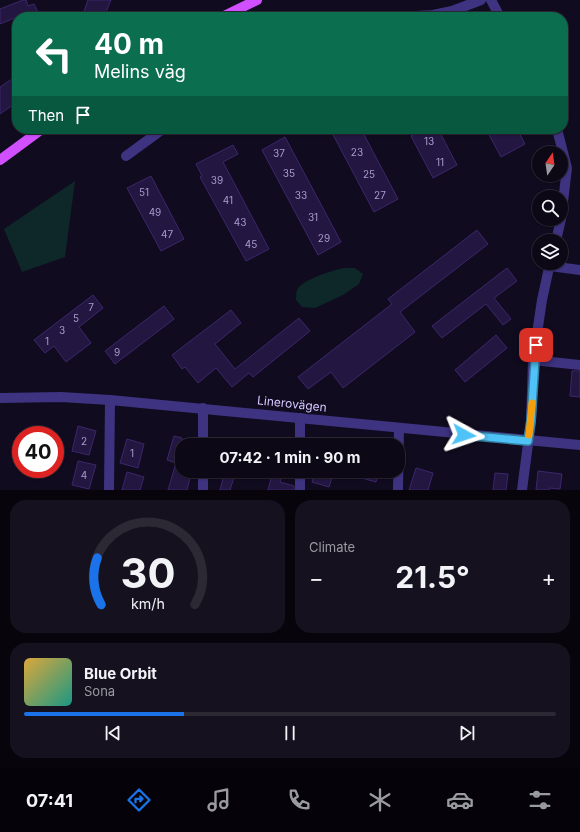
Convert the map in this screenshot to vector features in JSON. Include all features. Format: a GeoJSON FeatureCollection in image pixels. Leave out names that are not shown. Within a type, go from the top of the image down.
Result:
{"type":"FeatureCollection","features":[{"type":"Feature","properties":{"kind":"main road"},"geometry":{"type":"LineString","coordinates":[[232,12],[257,0]]}},
{"type":"Feature","properties":{"kind":"main road"},"geometry":{"type":"LineString","coordinates":[[0,160],[35,134]]}},
{"type":"Feature","properties":{"kind":"street"},"geometry":{"type":"LineString","coordinates":[[448,12],[481,0]]}},
{"type":"Feature","properties":{"kind":"street"},"geometry":{"type":"LineString","coordinates":[[491,0],[497,12]]}},
{"type":"Feature","properties":{"kind":"street"},"geometry":{"type":"LineString","coordinates":[[126,156],[156,134]]}},
{"type":"Feature","properties":{"kind":"street"},"geometry":{"type":"LineString","coordinates":[[558,134],[567,168],[564,190]]}},
{"type":"Feature","properties":{"kind":"street"},"geometry":{"type":"LineString","coordinates":[[568,268],[580,270]]}},
{"type":"Feature","properties":{"kind":"street"},"geometry":{"type":"LineString","coordinates":[[522,490],[531,421],[533,360],[542,300],[549,270]]}},
{"type":"Feature","properties":{"kind":"street"},"geometry":{"type":"LineString","coordinates":[[533,360],[580,365]]}},
{"type":"Feature","properties":{"kind":"street","name":"Linerovägen"},"geometry":{"type":"LineString","coordinates":[[0,398],[61,397],[110,400],[580,446]]}},
{"type":"Feature","properties":{"kind":"street"},"geometry":{"type":"LineString","coordinates":[[109,490],[110,400]]}},
{"type":"Feature","properties":{"kind":"street"},"geometry":{"type":"LineString","coordinates":[[203,408],[203,438]]}},
{"type":"Feature","properties":{"kind":"street"},"geometry":{"type":"LineString","coordinates":[[300,418],[300,438]]}},
{"type":"Feature","properties":{"kind":"street"},"geometry":{"type":"LineString","coordinates":[[398,490],[399,428]]}},
{"type":"Feature","properties":{"kind":"street"},"geometry":{"type":"LineString","coordinates":[[203,478],[203,490]]}},
{"type":"Feature","properties":{"kind":"street"},"geometry":{"type":"LineString","coordinates":[[300,478],[300,490]]}},
{"type":"Feature","properties":{"kind":"green space"},"geometry":{"type":"Polygon","coordinates":[[[75,181],[65,257],[22,272],[4,229],[75,181]]]}},
{"type":"Feature","properties":{"kind":"green space"},"geometry":{"type":"Polygon","coordinates":[[[344,268],[355,268],[363,274],[359,284],[343,295],[315,308],[302,307],[296,300],[297,290],[304,283],[325,273],[344,268]]]}},
{"type":"Feature","properties":{"kind":"building"},"geometry":{"type":"Polygon","coordinates":[[[26,0],[28,6],[34,4],[38,12],[12,12],[12,19],[0,24],[0,9],[26,0]]]}},
{"type":"Feature","properties":{"kind":"building"},"geometry":{"type":"Polygon","coordinates":[[[88,0],[111,0],[106,12],[84,12],[88,0]]]}},
{"type":"Feature","properties":{"kind":"building"},"geometry":{"type":"Polygon","coordinates":[[[12,79],[12,106],[0,114],[0,87],[12,79]]]}},
{"type":"Feature","properties":{"kind":"building"},"geometry":{"type":"Polygon","coordinates":[[[333,134],[364,134],[398,199],[374,212],[333,134]]]}},
{"type":"Feature","properties":{"kind":"building"},"geometry":{"type":"Polygon","coordinates":[[[415,134],[441,134],[457,165],[433,178],[411,136],[415,134]]]}},
{"type":"Feature","properties":{"kind":"building"},"geometry":{"type":"Polygon","coordinates":[[[489,134],[520,134],[525,144],[501,157],[489,134]]]}},
{"type":"Feature","properties":{"kind":"building"},"geometry":{"type":"Polygon","coordinates":[[[285,137],[341,242],[318,255],[262,150],[285,137]]]}},
{"type":"Feature","properties":{"kind":"building"},"geometry":{"type":"Polygon","coordinates":[[[233,145],[238,154],[223,162],[269,249],[246,261],[200,177],[202,176],[196,164],[233,145]]]}},
{"type":"Feature","properties":{"kind":"building"},"geometry":{"type":"Polygon","coordinates":[[[151,176],[184,239],[161,251],[127,188],[151,176]]]}},
{"type":"Feature","properties":{"kind":"building"},"geometry":{"type":"Polygon","coordinates":[[[477,230],[488,244],[400,312],[415,332],[343,388],[331,372],[308,389],[298,377],[392,304],[388,299],[477,230]]]}},
{"type":"Feature","properties":{"kind":"building"},"geometry":{"type":"Polygon","coordinates":[[[507,268],[517,281],[494,298],[511,319],[503,325],[486,304],[442,338],[432,326],[507,268]]]}},
{"type":"Feature","properties":{"kind":"building"},"geometry":{"type":"Polygon","coordinates":[[[93,295],[103,308],[79,327],[91,343],[66,362],[54,346],[45,353],[34,340],[93,295]]]}},
{"type":"Feature","properties":{"kind":"building"},"geometry":{"type":"Polygon","coordinates":[[[164,306],[174,319],[115,364],[105,351],[164,306]]]}},
{"type":"Feature","properties":{"kind":"building"},"geometry":{"type":"Polygon","coordinates":[[[231,310],[241,323],[215,344],[235,369],[299,318],[310,331],[253,377],[249,373],[232,387],[216,368],[198,383],[185,367],[182,369],[172,355],[231,310]]]}},
{"type":"Feature","properties":{"kind":"building"},"geometry":{"type":"Polygon","coordinates":[[[496,335],[507,348],[465,382],[455,370],[496,335]]]}},
{"type":"Feature","properties":{"kind":"building"},"geometry":{"type":"Polygon","coordinates":[[[572,371],[580,371],[580,397],[570,396],[572,371]]]}},
{"type":"Feature","properties":{"kind":"building"},"geometry":{"type":"Polygon","coordinates":[[[78,426],[96,431],[89,455],[72,451],[78,426]]]}},
{"type":"Feature","properties":{"kind":"building"},"geometry":{"type":"Polygon","coordinates":[[[174,436],[182,438],[175,438],[175,463],[167,460],[174,436]]]}},
{"type":"Feature","properties":{"kind":"building"},"geometry":{"type":"Polygon","coordinates":[[[127,439],[144,444],[138,468],[120,463],[127,439]]]}},
{"type":"Feature","properties":{"kind":"building"},"geometry":{"type":"Polygon","coordinates":[[[78,461],[96,465],[89,489],[72,485],[78,461]]]}},
{"type":"Feature","properties":{"kind":"building"},"geometry":{"type":"Polygon","coordinates":[[[175,466],[175,478],[190,478],[187,490],[168,490],[175,466]]]}},
{"type":"Feature","properties":{"kind":"building"},"geometry":{"type":"Polygon","coordinates":[[[416,468],[433,473],[428,490],[409,490],[416,468]]]}},
{"type":"Feature","properties":{"kind":"building"},"geometry":{"type":"Polygon","coordinates":[[[538,471],[562,474],[560,489],[550,488],[549,490],[536,490],[538,471]]]}},
{"type":"Feature","properties":{"kind":"building"},"geometry":{"type":"Polygon","coordinates":[[[127,472],[144,477],[140,490],[122,490],[127,472]]]}},
{"type":"Feature","properties":{"kind":"building"},"geometry":{"type":"Polygon","coordinates":[[[495,473],[508,474],[506,490],[493,490],[495,473]]]}},
{"type":"Feature","properties":{"kind":"building"},"geometry":{"type":"Polygon","coordinates":[[[223,478],[234,478],[230,490],[220,490],[223,478]]]}},
{"type":"Feature","properties":{"kind":"building"},"geometry":{"type":"Polygon","coordinates":[[[271,478],[281,478],[280,482],[294,486],[294,490],[268,490],[271,478]]]}},
{"type":"Feature","properties":{"kind":"building"},"geometry":{"type":"Polygon","coordinates":[[[313,478],[332,478],[329,487],[312,482],[313,478]]]}},
{"type":"Feature","properties":{"kind":"building"},"geometry":{"type":"Polygon","coordinates":[[[362,478],[377,478],[376,482],[362,478]]]}},
{"type":"Feature","properties":{"kind":"slow traffic"},"geometry":{"type":"LineString","coordinates":[[529,435],[532,403]]}},
{"type":"Feature","properties":{"kind":"route"},"geometry":{"type":"LineString","coordinates":[[464,435],[528,441],[531,421],[533,360],[536,345]]}}]}
